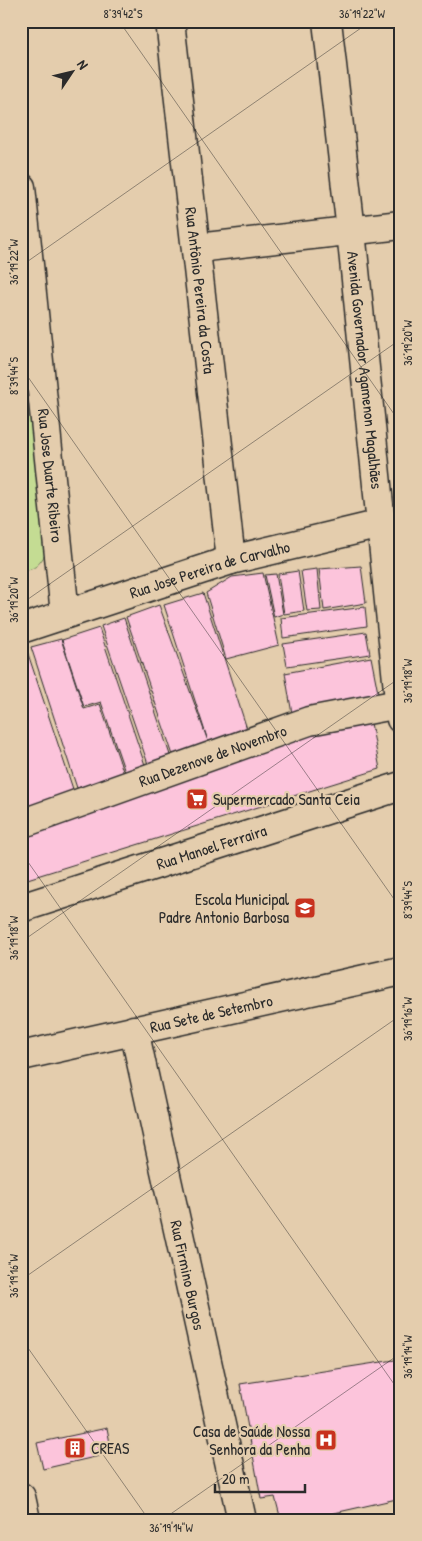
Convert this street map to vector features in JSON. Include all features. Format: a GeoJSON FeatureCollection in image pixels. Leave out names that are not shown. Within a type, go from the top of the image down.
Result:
{"type":"FeatureCollection","features":[{"type":"Feature","properties":{"kind":"street","name":"Rua Antônio Pereira da Costa"},"geometry":{"type":"LineString","coordinates":[[170,21],[231,560]]}},
{"type":"Feature","properties":{"kind":"street","name":"Avenida Governador Agamenon Magalhães"},"geometry":{"type":"LineString","coordinates":[[327,21],[351,231],[391,524],[400,711]]}},
{"type":"Feature","properties":{"kind":"street","name":"Rua Jose Duarte Ribeiro"},"geometry":{"type":"LineString","coordinates":[[21,188],[65,614]]}},
{"type":"Feature","properties":{"kind":"street"},"geometry":{"type":"LineString","coordinates":[[197,248],[401,225]]}},
{"type":"Feature","properties":{"kind":"street","name":"Rua Jose Pereira de Carvalho"},"geometry":{"type":"LineString","coordinates":[[21,628],[231,560],[391,524]]}},
{"type":"Feature","properties":{"kind":"street","name":"Rua Dezenove de Novembro"},"geometry":{"type":"LineString","coordinates":[[29,821],[309,721],[400,711]]}},
{"type":"Feature","properties":{"kind":"street","name":"Rua Manoel Ferraira"},"geometry":{"type":"LineString","coordinates":[[21,908],[401,786]]}},
{"type":"Feature","properties":{"kind":"street","name":"Rua Sete de Setembro"},"geometry":{"type":"LineString","coordinates":[[21,1056],[401,972]]}},
{"type":"Feature","properties":{"kind":"street","name":"Rua Firmino Burgos"},"geometry":{"type":"LineString","coordinates":[[134,1030],[242,1520]]}},
{"type":"Feature","properties":{"kind":"street"},"geometry":{"type":"LineString","coordinates":[[21,1498],[26,1520]]}},
{"type":"Feature","properties":{"kind":"green space"},"geometry":{"type":"Polygon","coordinates":[[[21,322],[46,553],[36,566],[21,571],[21,322]]]}},
{"type":"Feature","properties":{"kind":"building"},"geometry":{"type":"Polygon","coordinates":[[[361,566],[366,603],[324,610],[319,569],[361,566]]]}},
{"type":"Feature","properties":{"kind":"building"},"geometry":{"type":"Polygon","coordinates":[[[317,569],[321,610],[307,611],[301,571],[317,569]]]}},
{"type":"Feature","properties":{"kind":"building"},"geometry":{"type":"Polygon","coordinates":[[[298,571],[304,611],[284,614],[278,574],[298,571]]]}},
{"type":"Feature","properties":{"kind":"building"},"geometry":{"type":"Polygon","coordinates":[[[263,573],[279,645],[226,659],[206,593],[232,577],[263,573]]]}},
{"type":"Feature","properties":{"kind":"building"},"geometry":{"type":"Polygon","coordinates":[[[276,574],[283,614],[274,617],[265,575],[276,574]]]}},
{"type":"Feature","properties":{"kind":"building"},"geometry":{"type":"Polygon","coordinates":[[[203,593],[248,732],[209,744],[164,605],[203,593]]]}},
{"type":"Feature","properties":{"kind":"building"},"geometry":{"type":"Polygon","coordinates":[[[159,605],[209,744],[174,758],[126,617],[159,605]]]}},
{"type":"Feature","properties":{"kind":"building"},"geometry":{"type":"Polygon","coordinates":[[[365,607],[367,626],[283,638],[281,618],[365,607]]]}},
{"type":"Feature","properties":{"kind":"building"},"geometry":{"type":"Polygon","coordinates":[[[124,618],[171,758],[149,767],[101,626],[124,618]]]}},
{"type":"Feature","properties":{"kind":"building"},"geometry":{"type":"Polygon","coordinates":[[[99,628],[146,768],[126,775],[101,702],[84,707],[62,640],[99,628]]]}},
{"type":"Feature","properties":{"kind":"building"},"geometry":{"type":"Polygon","coordinates":[[[366,632],[370,654],[287,666],[283,644],[366,632]]]}},
{"type":"Feature","properties":{"kind":"building"},"geometry":{"type":"Polygon","coordinates":[[[61,639],[84,709],[100,704],[124,774],[77,788],[31,647],[61,639]]]}},
{"type":"Feature","properties":{"kind":"building"},"geometry":{"type":"Polygon","coordinates":[[[26,648],[75,795],[28,814],[21,794],[21,649],[26,648]]]}},
{"type":"Feature","properties":{"kind":"building"},"geometry":{"type":"Polygon","coordinates":[[[371,657],[379,698],[292,714],[285,673],[371,657]]]}},
{"type":"Feature","properties":{"kind":"building","name":"Supermercado Santa Ceia"},"geometry":{"type":"Polygon","coordinates":[[[370,718],[380,769],[21,881],[21,830],[318,730],[370,718]]]}},
{"type":"Feature","properties":{"kind":"building","name":"Casa de Saúde Nossa Senhora da Penha"},"geometry":{"type":"Polygon","coordinates":[[[401,1359],[401,1498],[303,1520],[281,1520],[275,1497],[261,1499],[240,1384],[401,1359]]]}},
{"type":"Feature","properties":{"kind":"building","name":"CREAS"},"geometry":{"type":"Polygon","coordinates":[[[107,1428],[112,1453],[43,1469],[37,1443],[107,1428]]]}},
{"type":"Feature","properties":{"kind":"place","name":"Supermercado Santa Ceia"},"geometry":{"type":"Point","coordinates":[197,799]}},
{"type":"Feature","properties":{"kind":"place","name":"Escola Municipal Padre Antonio Barbosa"},"geometry":{"type":"Point","coordinates":[305,908]}},
{"type":"Feature","properties":{"kind":"place","name":"Casa de Saúde Nossa Senhora da Penha"},"geometry":{"type":"Point","coordinates":[326,1440]}},
{"type":"Feature","properties":{"kind":"place","name":"CREAS"},"geometry":{"type":"Point","coordinates":[75,1448]}}]}
